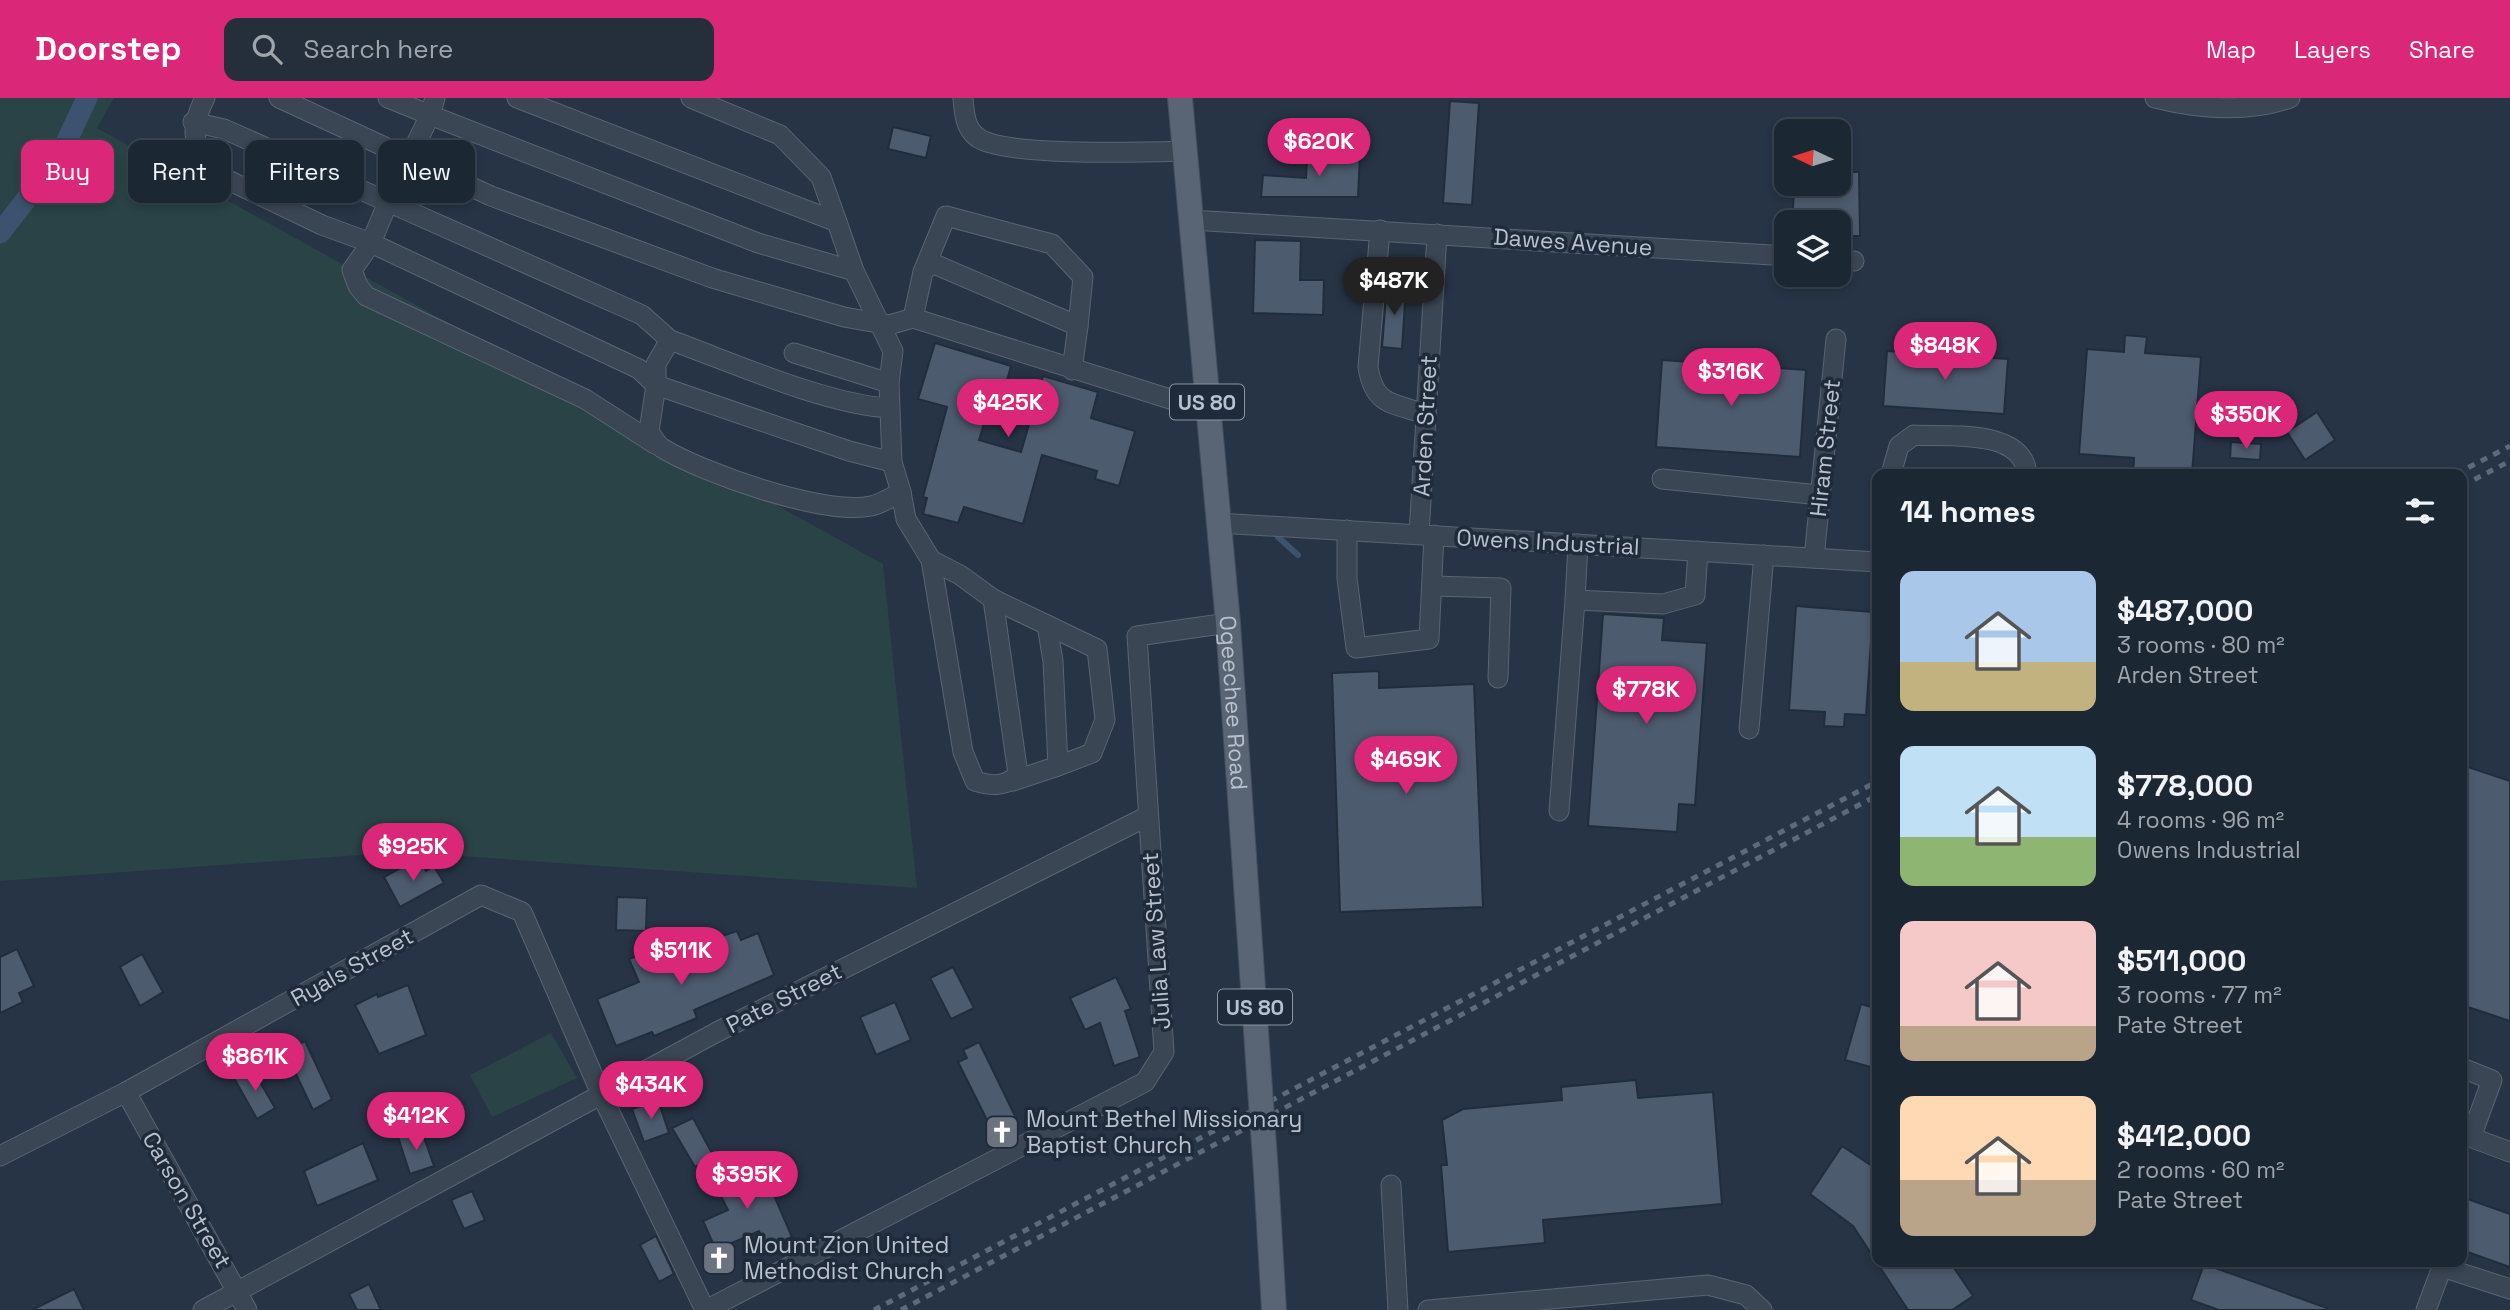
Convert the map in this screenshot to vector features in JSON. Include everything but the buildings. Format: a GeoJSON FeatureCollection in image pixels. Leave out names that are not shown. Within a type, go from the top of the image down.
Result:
{"type":"FeatureCollection","features":[{"type":"Feature","properties":{"kind":"main road","name":"Ogeechee Road"},"geometry":{"type":"LineString","coordinates":[[1180,98],[1228,623],[1274,1310]]}},
{"type":"Feature","properties":{"kind":"street"},"geometry":{"type":"LineString","coordinates":[[205,98],[193,122],[196,144],[207,170],[322,225],[371,243],[639,369],[656,385],[849,452],[892,462]]}},
{"type":"Feature","properties":{"kind":"street"},"geometry":{"type":"LineString","coordinates":[[279,98],[378,144]]}},
{"type":"Feature","properties":{"kind":"street"},"geometry":{"type":"LineString","coordinates":[[388,98],[433,107],[758,243],[854,271]]}},
{"type":"Feature","properties":{"kind":"street"},"geometry":{"type":"LineString","coordinates":[[517,98],[837,222]]}},
{"type":"Feature","properties":{"kind":"street"},"geometry":{"type":"LineString","coordinates":[[691,98],[780,135],[821,177],[854,271],[893,351],[889,383],[892,462],[906,519],[931,560],[963,752],[975,780],[990,786],[1092,753],[1105,720],[1104,686],[1097,649],[993,599],[960,575],[931,560]]}},
{"type":"Feature","properties":{"kind":"street"},"geometry":{"type":"LineString","coordinates":[[963,98],[968,126],[977,137],[989,143],[1069,152],[1185,151]]}},
{"type":"Feature","properties":{"kind":"street"},"geometry":{"type":"LineString","coordinates":[[2155,98],[2225,109],[2290,98]]}},
{"type":"Feature","properties":{"kind":"street"},"geometry":{"type":"LineString","coordinates":[[418,140],[433,107]]}},
{"type":"Feature","properties":{"kind":"street"},"geometry":{"type":"LineString","coordinates":[[193,122],[224,129],[378,198]]}},
{"type":"Feature","properties":{"kind":"street"},"geometry":{"type":"LineString","coordinates":[[475,189],[712,278],[844,317],[889,325],[913,318],[1208,411]]}},
{"type":"Feature","properties":{"kind":"street"},"geometry":{"type":"LineString","coordinates":[[388,203],[371,243],[352,270],[358,286],[366,296],[585,399],[659,447],[762,488],[831,506],[872,506],[901,492]]}},
{"type":"Feature","properties":{"kind":"street"},"geometry":{"type":"LineString","coordinates":[[390,203],[642,315],[670,340],[823,394],[873,407],[890,408]]}},
{"type":"Feature","properties":{"kind":"street"},"geometry":{"type":"LineString","coordinates":[[913,318],[923,272],[946,216],[1052,244],[1083,277],[1072,370]]}},
{"type":"Feature","properties":{"kind":"street","name":"Dawes Avenue"},"geometry":{"type":"LineString","coordinates":[[1191,220],[1774,255]]}},
{"type":"Feature","properties":{"kind":"street"},"geometry":{"type":"LineString","coordinates":[[1380,230],[1368,367],[1372,389],[1382,399],[1426,414]]}},
{"type":"Feature","properties":{"kind":"street","name":"Arden Street"},"geometry":{"type":"LineString","coordinates":[[1347,530],[1347,578],[1356,648],[1429,639],[1432,586],[1427,535],[1426,414],[1437,234]]}},
{"type":"Feature","properties":{"kind":"street"},"geometry":{"type":"LineString","coordinates":[[923,272],[932,263],[1078,326]]}},
{"type":"Feature","properties":{"kind":"street","name":"Hiram Street"},"geometry":{"type":"LineString","coordinates":[[1814,558],[1836,339]]}},
{"type":"Feature","properties":{"kind":"street"},"geometry":{"type":"LineString","coordinates":[[659,447],[649,431],[656,385],[656,364],[670,340]]}},
{"type":"Feature","properties":{"kind":"street"},"geometry":{"type":"LineString","coordinates":[[794,353],[889,383]]}},
{"type":"Feature","properties":{"kind":"street"},"geometry":{"type":"LineString","coordinates":[[1892,469],[1899,446],[1913,435],[1995,440],[2012,447],[2026,464],[2026,469]]}},
{"type":"Feature","properties":{"kind":"street"},"geometry":{"type":"LineString","coordinates":[[1662,479],[1820,495]]}},
{"type":"Feature","properties":{"kind":"street","name":"Owens Industrial"},"geometry":{"type":"LineString","coordinates":[[1218,523],[1872,562]]}},
{"type":"Feature","properties":{"kind":"street"},"geometry":{"type":"LineString","coordinates":[[1559,811],[1577,544]]}},
{"type":"Feature","properties":{"kind":"street"},"geometry":{"type":"LineString","coordinates":[[1575,600],[1663,604],[1695,595],[1698,551]]}},
{"type":"Feature","properties":{"kind":"street"},"geometry":{"type":"LineString","coordinates":[[1749,729],[1764,555]]}},
{"type":"Feature","properties":{"kind":"street"},"geometry":{"type":"LineString","coordinates":[[1432,586],[1502,588],[1498,678]]}},
{"type":"Feature","properties":{"kind":"street"},"geometry":{"type":"LineString","coordinates":[[993,599],[1018,774],[1013,780]]}},
{"type":"Feature","properties":{"kind":"street","name":"Julia Law Street"},"geometry":{"type":"LineString","coordinates":[[706,1310],[1145,1082],[1164,1052],[1138,636],[1228,623]]}},
{"type":"Feature","properties":{"kind":"street"},"geometry":{"type":"LineString","coordinates":[[1047,625],[1053,661],[1058,766]]}},
{"type":"Feature","properties":{"kind":"street","name":"Pate Street"},"geometry":{"type":"LineString","coordinates":[[203,1310],[717,1032],[1148,816]]}},
{"type":"Feature","properties":{"kind":"street","name":"Ryals Street"},"geometry":{"type":"LineString","coordinates":[[0,1156],[126,1092],[481,895],[522,912],[602,1096]]}},
{"type":"Feature","properties":{"kind":"street"},"geometry":{"type":"LineString","coordinates":[[2467,1070],[2492,1080],[2467,1135],[2510,1152]]}},
{"type":"Feature","properties":{"kind":"street","name":"Carson Street"},"geometry":{"type":"LineString","coordinates":[[126,1092],[247,1310]]}},
{"type":"Feature","properties":{"kind":"street"},"geometry":{"type":"LineString","coordinates":[[602,1096],[706,1310]]}},
{"type":"Feature","properties":{"kind":"street"},"geometry":{"type":"LineString","coordinates":[[1391,1185],[1398,1310]]}},
{"type":"Feature","properties":{"kind":"street"},"geometry":{"type":"LineString","coordinates":[[2426,1310],[2442,1267],[2510,1289]]}},
{"type":"Feature","properties":{"kind":"street"},"geometry":{"type":"LineString","coordinates":[[1428,1310],[1578,1303],[1708,1285],[1746,1295],[1762,1310]]}},
{"type":"Feature","properties":{"kind":"green space"},"geometry":{"type":"Polygon","coordinates":[[[0,98],[114,98],[97,128],[128,145],[128,203],[231,202],[883,564],[917,888],[401,852],[0,881],[0,98]]]}},
{"type":"Feature","properties":{"kind":"green space"},"geometry":{"type":"Polygon","coordinates":[[[551,1033],[577,1078],[492,1117],[470,1075],[551,1033]]]}},
{"type":"Feature","properties":{"kind":"waterway"},"geometry":{"type":"LineString","coordinates":[[0,233],[59,157],[87,98]]}},
{"type":"Feature","properties":{"kind":"waterway"},"geometry":{"type":"LineString","coordinates":[[1278,537],[1298,555]]}},
{"type":"Feature","properties":{"kind":"railway"},"geometry":{"type":"LineString","coordinates":[[2466,469],[2510,446]]}},
{"type":"Feature","properties":{"kind":"railway"},"geometry":{"type":"LineString","coordinates":[[2467,483],[2510,461]]}},
{"type":"Feature","properties":{"kind":"railway"},"geometry":{"type":"LineString","coordinates":[[874,1310],[1872,784]]}},
{"type":"Feature","properties":{"kind":"railway"},"geometry":{"type":"LineString","coordinates":[[901,1310],[1872,798]]}},
{"type":"Feature","properties":{"kind":"place","name":"Mount Bethel Missionary Baptist Church"},"geometry":{"type":"Point","coordinates":[1002,1132]}},
{"type":"Feature","properties":{"kind":"place","name":"Mount Zion United Methodist Church"},"geometry":{"type":"Point","coordinates":[719,1258]}}]}
